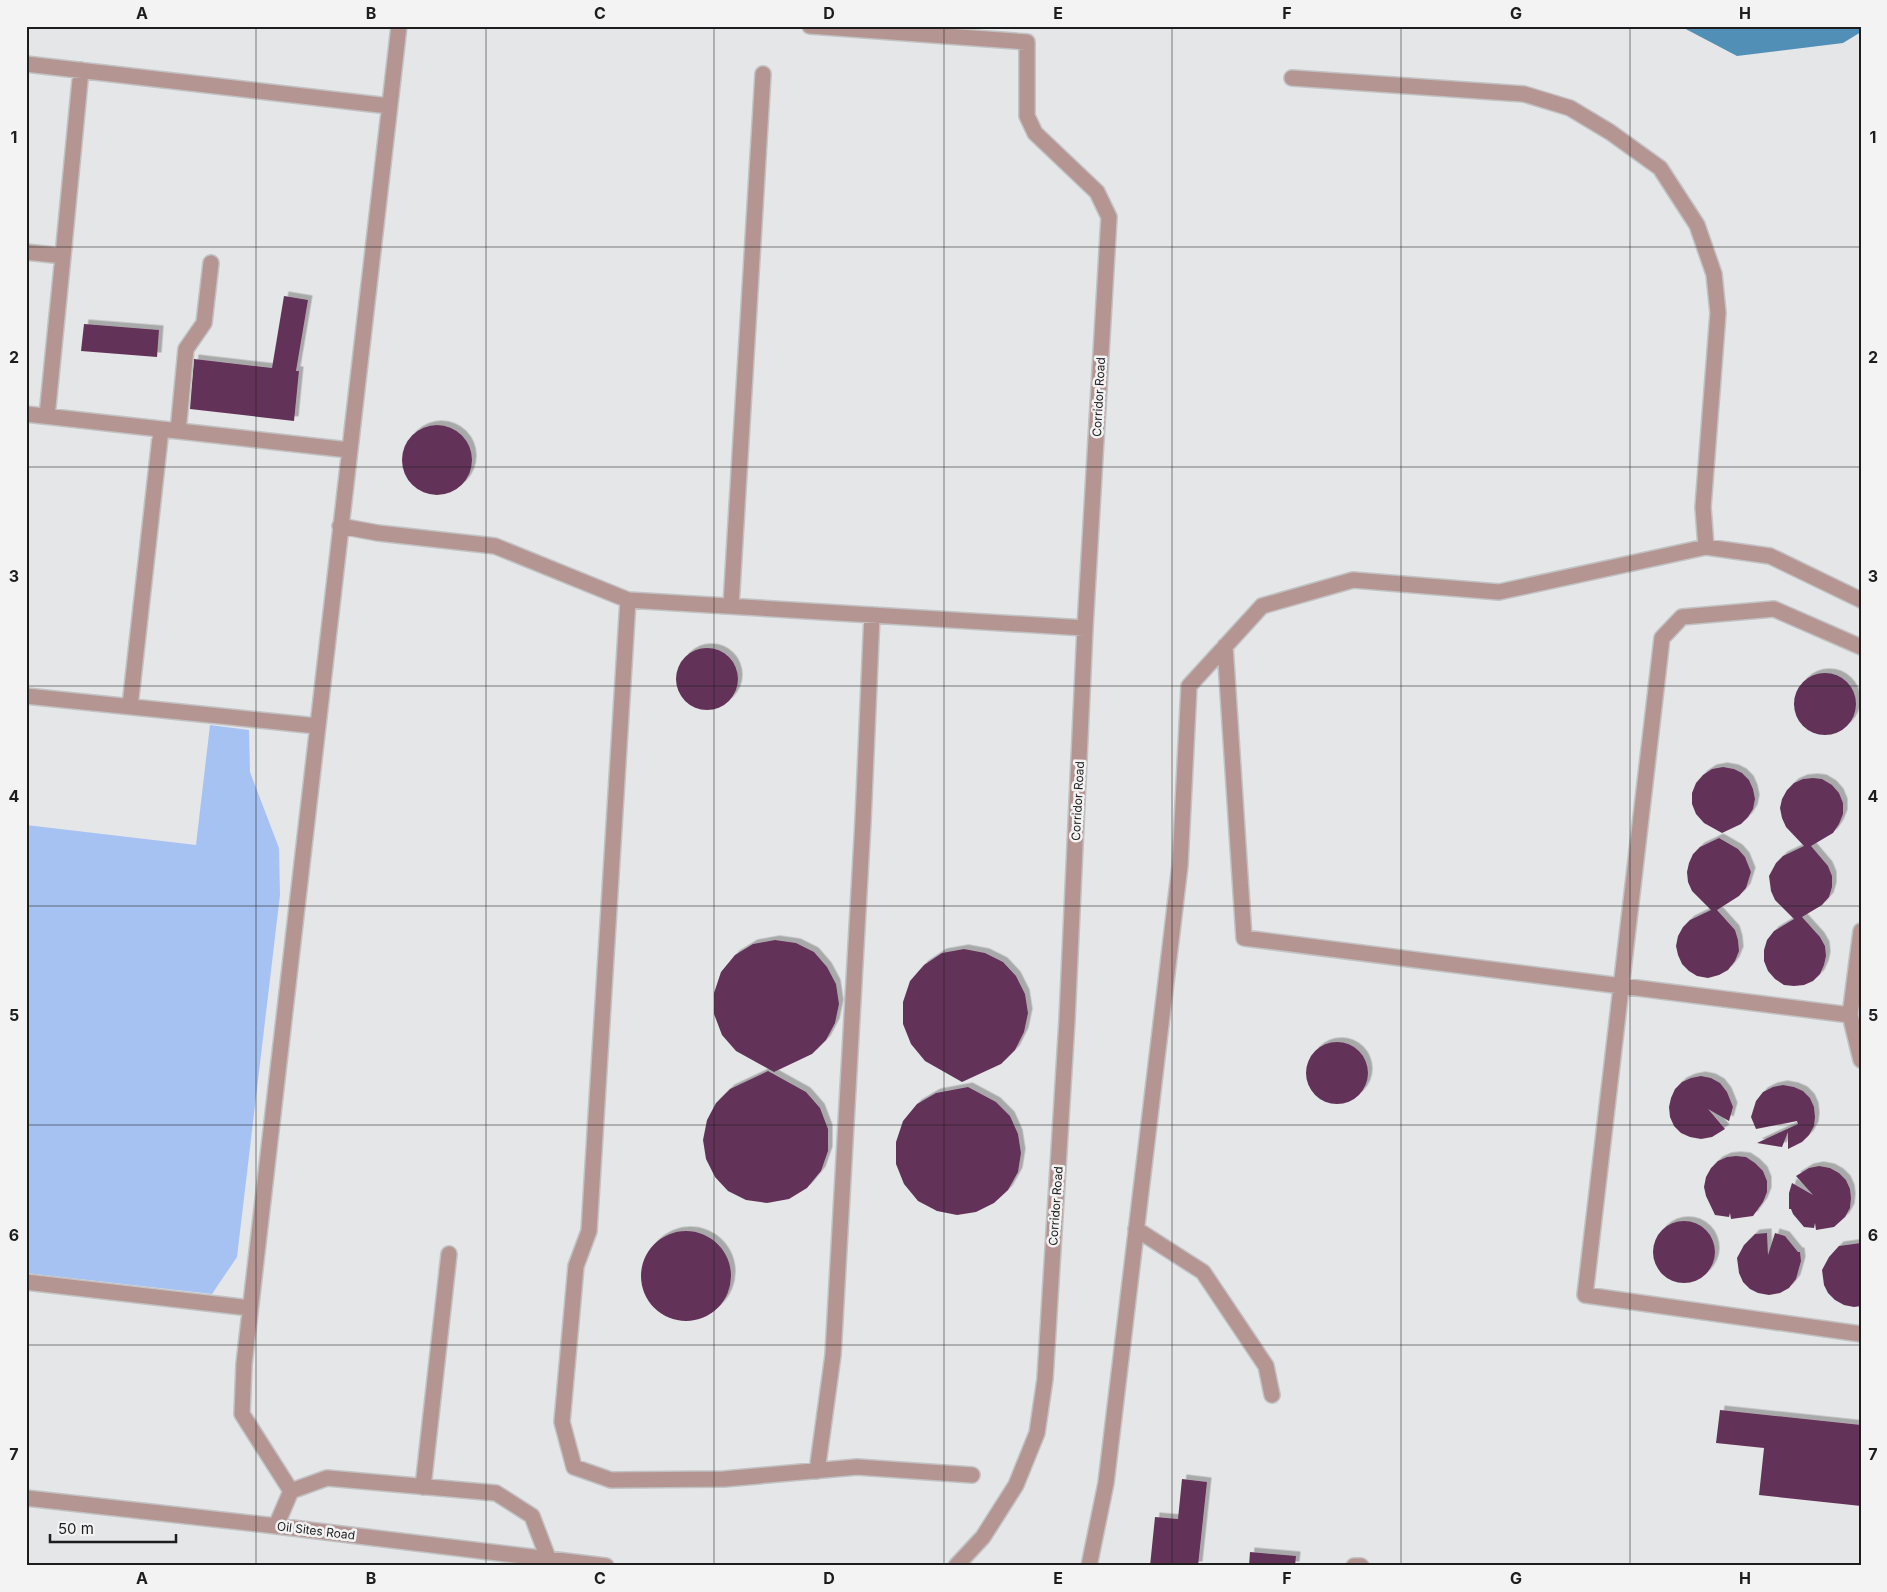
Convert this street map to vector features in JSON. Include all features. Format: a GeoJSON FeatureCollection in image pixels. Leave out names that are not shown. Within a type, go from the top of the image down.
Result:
{"type":"FeatureCollection","features":[{"type":"Feature","properties":{"kind":"street"},"geometry":{"type":"LineString","coordinates":[[292,1491],[242,1414],[244,1364],[399,26]]}},
{"type":"Feature","properties":{"kind":"street","name":"Corridor Road"},"geometry":{"type":"LineString","coordinates":[[810,26],[1027,42],[1027,116],[1035,133],[1097,192],[1109,217],[1085,628],[1067,1020],[1045,1379],[1037,1433],[1016,1485],[983,1537],[956,1566]]}},
{"type":"Feature","properties":{"kind":"street"},"geometry":{"type":"LineString","coordinates":[[26,64],[389,106]]}},
{"type":"Feature","properties":{"kind":"street"},"geometry":{"type":"LineString","coordinates":[[48,416],[81,70]]}},
{"type":"Feature","properties":{"kind":"street"},"geometry":{"type":"LineString","coordinates":[[731,606],[764,74]]}},
{"type":"Feature","properties":{"kind":"street"},"geometry":{"type":"LineString","coordinates":[[1292,78],[1524,94],[1570,108],[1610,132],[1660,168],[1697,225],[1714,274],[1718,313],[1703,507],[1706,547]]}},
{"type":"Feature","properties":{"kind":"street"},"geometry":{"type":"LineString","coordinates":[[26,252],[64,256]]}},
{"type":"Feature","properties":{"kind":"street"},"geometry":{"type":"LineString","coordinates":[[178,431],[186,350],[204,322],[211,263]]}},
{"type":"Feature","properties":{"kind":"street"},"geometry":{"type":"LineString","coordinates":[[26,414],[349,450]]}},
{"type":"Feature","properties":{"kind":"street"},"geometry":{"type":"LineString","coordinates":[[130,706],[161,428]]}},
{"type":"Feature","properties":{"kind":"street"},"geometry":{"type":"LineString","coordinates":[[340,526],[378,533],[495,546],[628,600],[1085,628]]}},
{"type":"Feature","properties":{"kind":"street"},"geometry":{"type":"LineString","coordinates":[[1089,1566],[1106,1483],[1180,864],[1188,686],[1262,606],[1353,580],[1499,592],[1706,547],[1770,556],[1861,600]]}},
{"type":"Feature","properties":{"kind":"street"},"geometry":{"type":"LineString","coordinates":[[628,600],[588,1231],[576,1266],[562,1422],[574,1467],[611,1480],[724,1479],[857,1467],[972,1475]]}},
{"type":"Feature","properties":{"kind":"street"},"geometry":{"type":"LineString","coordinates":[[1861,647],[1774,609],[1682,617],[1662,638],[1585,1295],[1861,1334]]}},
{"type":"Feature","properties":{"kind":"street"},"geometry":{"type":"LineString","coordinates":[[817,1471],[832,1355],[863,821],[872,615]]}},
{"type":"Feature","properties":{"kind":"street"},"geometry":{"type":"LineString","coordinates":[[1225,646],[1244,938],[1850,1014]]}},
{"type":"Feature","properties":{"kind":"street"},"geometry":{"type":"LineString","coordinates":[[26,696],[317,726]]}},
{"type":"Feature","properties":{"kind":"street"},"geometry":{"type":"LineString","coordinates":[[1861,931],[1850,1014],[1861,1060]]}},
{"type":"Feature","properties":{"kind":"street"},"geometry":{"type":"LineString","coordinates":[[1136,1229],[1203,1272],[1266,1366],[1272,1395]]}},
{"type":"Feature","properties":{"kind":"street"},"geometry":{"type":"LineString","coordinates":[[423,1487],[449,1254]]}},
{"type":"Feature","properties":{"kind":"street"},"geometry":{"type":"LineString","coordinates":[[26,1282],[250,1308]]}},
{"type":"Feature","properties":{"kind":"street"},"geometry":{"type":"LineString","coordinates":[[276,1526],[292,1491],[327,1478],[496,1493],[532,1516],[548,1558]]}},
{"type":"Feature","properties":{"kind":"street","name":"Oil Sites Road"},"geometry":{"type":"LineString","coordinates":[[26,1498],[606,1566]]}},
{"type":"Feature","properties":{"kind":"street"},"geometry":{"type":"LineString","coordinates":[[1354,1566],[1361,1566]]}},
{"type":"Feature","properties":{"kind":"shaded area"},"geometry":{"type":"Polygon","coordinates":[[[1680,26],[1861,26],[1861,32],[1843,43],[1737,56],[1680,26]]]}},
{"type":"Feature","properties":{"kind":"shaded area"},"geometry":{"type":"Polygon","coordinates":[[[210,725],[249,730],[250,772],[279,848],[280,895],[237,1257],[212,1294],[26,1273],[26,825],[196,845],[210,725]]]}},
{"type":"Feature","properties":{"kind":"building"},"geometry":{"type":"Polygon","coordinates":[[[284,296],[308,300],[296,371],[299,371],[294,421],[190,409],[194,359],[272,368],[284,296]]]}},
{"type":"Feature","properties":{"kind":"building"},"geometry":{"type":"Polygon","coordinates":[[[84,324],[159,330],[157,357],[81,351],[84,324]]]}},
{"type":"Feature","properties":{"kind":"building"},"geometry":{"type":"Polygon","coordinates":[[[430,425],[444,425],[457,431],[466,440],[472,453],[470,473],[462,485],[444,495],[430,495],[417,489],[408,480],[402,467],[402,453],[408,440],[417,431],[430,425]]]}},
{"type":"Feature","properties":{"kind":"building"},"geometry":{"type":"Polygon","coordinates":[[[701,648],[713,648],[729,657],[736,667],[738,679],[736,691],[729,701],[713,710],[701,710],[690,705],[681,696],[676,685],[676,673],[681,662],[690,653],[701,648]]]}},
{"type":"Feature","properties":{"kind":"building"},"geometry":{"type":"Polygon","coordinates":[[[1819,673],[1831,673],[1847,682],[1854,692],[1856,704],[1854,716],[1847,726],[1831,735],[1819,735],[1808,730],[1799,721],[1794,710],[1794,698],[1799,687],[1808,678],[1819,673]]]}},
{"type":"Feature","properties":{"kind":"building"},"geometry":{"type":"Polygon","coordinates":[[[1723,767],[1742,773],[1749,780],[1755,799],[1753,809],[1748,817],[1741,824],[1722,833],[1704,823],[1696,814],[1692,804],[1692,793],[1696,783],[1703,775],[1712,769],[1723,767]]]}},
{"type":"Feature","properties":{"kind":"building"},"geometry":{"type":"Polygon","coordinates":[[[1803,779],[1822,779],[1832,785],[1839,793],[1843,803],[1843,814],[1833,833],[1811,846],[1828,866],[1832,876],[1832,887],[1829,897],[1822,905],[1802,917],[1820,937],[1825,946],[1826,956],[1820,974],[1813,981],[1804,985],[1784,985],[1768,971],[1764,961],[1764,950],[1767,940],[1774,931],[1794,919],[1775,900],[1771,891],[1769,876],[1776,863],[1783,856],[1804,846],[1786,827],[1780,808],[1782,799],[1794,783],[1803,779]]]}},
{"type":"Feature","properties":{"kind":"building"},"geometry":{"type":"Polygon","coordinates":[[[1719,838],[1738,849],[1745,857],[1751,872],[1746,888],[1739,896],[1717,910],[1735,930],[1739,951],[1735,961],[1728,970],[1708,978],[1697,976],[1682,964],[1676,946],[1678,936],[1683,927],[1690,920],[1711,910],[1692,891],[1688,882],[1687,872],[1693,854],[1700,847],[1719,838]]]}},
{"type":"Feature","properties":{"kind":"building"},"geometry":{"type":"Polygon","coordinates":[[[775,940],[796,943],[814,952],[827,967],[836,984],[839,1004],[835,1023],[826,1040],[812,1054],[774,1072],[736,1051],[722,1035],[714,1014],[714,993],[721,972],[735,955],[753,944],[775,940]]]}},
{"type":"Feature","properties":{"kind":"building"},"geometry":{"type":"Polygon","coordinates":[[[964,949],[985,953],[1003,962],[1016,976],[1025,994],[1028,1013],[1024,1032],[1015,1050],[1001,1064],[962,1082],[925,1061],[911,1044],[903,1024],[903,1002],[910,981],[924,965],[942,953],[964,949]]]}},
{"type":"Feature","properties":{"kind":"building"},"geometry":{"type":"Polygon","coordinates":[[[1331,1042],[1343,1042],[1359,1051],[1366,1061],[1368,1073],[1366,1085],[1359,1095],[1343,1104],[1331,1104],[1320,1099],[1311,1090],[1306,1079],[1306,1067],[1311,1056],[1320,1047],[1331,1042]]]}},
{"type":"Feature","properties":{"kind":"building"},"geometry":{"type":"Polygon","coordinates":[[[768,1071],[806,1092],[820,1108],[828,1129],[828,1151],[821,1171],[807,1188],[789,1199],[767,1203],[746,1200],[728,1191],[715,1177],[706,1159],[703,1140],[707,1120],[716,1103],[730,1089],[768,1071]]]}},
{"type":"Feature","properties":{"kind":"building"},"geometry":{"type":"Polygon","coordinates":[[[1701,1076],[1711,1078],[1720,1083],[1727,1092],[1733,1107],[1729,1121],[1708,1109],[1725,1129],[1712,1137],[1701,1139],[1681,1133],[1674,1126],[1670,1117],[1669,1107],[1675,1089],[1682,1082],[1701,1076]]]}},
{"type":"Feature","properties":{"kind":"building"},"geometry":{"type":"Polygon","coordinates":[[[1783,1085],[1803,1091],[1810,1098],[1814,1107],[1815,1117],[1814,1126],[1809,1135],[1802,1142],[1788,1149],[1788,1132],[1782,1147],[1757,1143],[1798,1124],[1797,1121],[1756,1129],[1751,1117],[1756,1101],[1763,1092],[1783,1085]]]}},
{"type":"Feature","properties":{"kind":"building"},"geometry":{"type":"Polygon","coordinates":[[[968,1087],[996,1102],[1010,1116],[1018,1134],[1021,1153],[1018,1172],[1008,1190],[994,1203],[976,1212],[957,1215],[937,1211],[918,1201],[904,1184],[896,1164],[896,1142],[903,1121],[917,1104],[936,1093],[968,1087]]]}},
{"type":"Feature","properties":{"kind":"building"},"geometry":{"type":"Polygon","coordinates":[[[1736,1156],[1746,1157],[1763,1171],[1767,1181],[1767,1192],[1763,1202],[1753,1216],[1731,1219],[1730,1213],[1729,1217],[1715,1215],[1704,1187],[1706,1177],[1718,1161],[1736,1156]]]}},
{"type":"Feature","properties":{"kind":"building"},"geometry":{"type":"Polygon","coordinates":[[[1819,1166],[1830,1168],[1846,1180],[1851,1198],[1850,1208],[1845,1217],[1834,1227],[1816,1230],[1815,1223],[1814,1228],[1804,1227],[1791,1209],[1789,1209],[1789,1193],[1792,1183],[1813,1195],[1796,1176],[1809,1168],[1819,1166]]]}},
{"type":"Feature","properties":{"kind":"building"},"geometry":{"type":"Polygon","coordinates":[[[1678,1221],[1690,1221],[1706,1230],[1713,1240],[1715,1252],[1713,1264],[1706,1274],[1690,1283],[1678,1283],[1667,1278],[1658,1269],[1653,1258],[1653,1246],[1658,1235],[1667,1226],[1678,1221]]]}},
{"type":"Feature","properties":{"kind":"building"},"geometry":{"type":"Polygon","coordinates":[[[686,1231],[703,1235],[718,1244],[727,1259],[731,1276],[727,1293],[718,1308],[703,1317],[686,1321],[669,1317],[654,1308],[645,1293],[641,1276],[645,1259],[654,1244],[669,1235],[686,1231]]]}},
{"type":"Feature","properties":{"kind":"building"},"geometry":{"type":"Polygon","coordinates":[[[1767,1233],[1768,1255],[1775,1233],[1785,1236],[1800,1252],[1801,1261],[1796,1279],[1789,1288],[1780,1293],[1769,1295],[1750,1289],[1743,1282],[1739,1273],[1737,1258],[1744,1245],[1755,1234],[1767,1233]]]}},
{"type":"Feature","properties":{"kind":"building"},"geometry":{"type":"Polygon","coordinates":[[[1861,1243],[1861,1306],[1854,1307],[1844,1305],[1828,1293],[1824,1285],[1822,1270],[1829,1257],[1839,1246],[1861,1243]]]}},
{"type":"Feature","properties":{"kind":"building"},"geometry":{"type":"Polygon","coordinates":[[[1720,1410],[1861,1425],[1861,1506],[1759,1495],[1764,1448],[1716,1443],[1720,1410]]]}},
{"type":"Feature","properties":{"kind":"building"},"geometry":{"type":"Polygon","coordinates":[[[1182,1479],[1207,1482],[1198,1566],[1150,1566],[1155,1517],[1178,1519],[1182,1479]]]}},
{"type":"Feature","properties":{"kind":"building"},"geometry":{"type":"Polygon","coordinates":[[[1250,1552],[1296,1556],[1295,1566],[1249,1566],[1250,1552]]]}}]}
